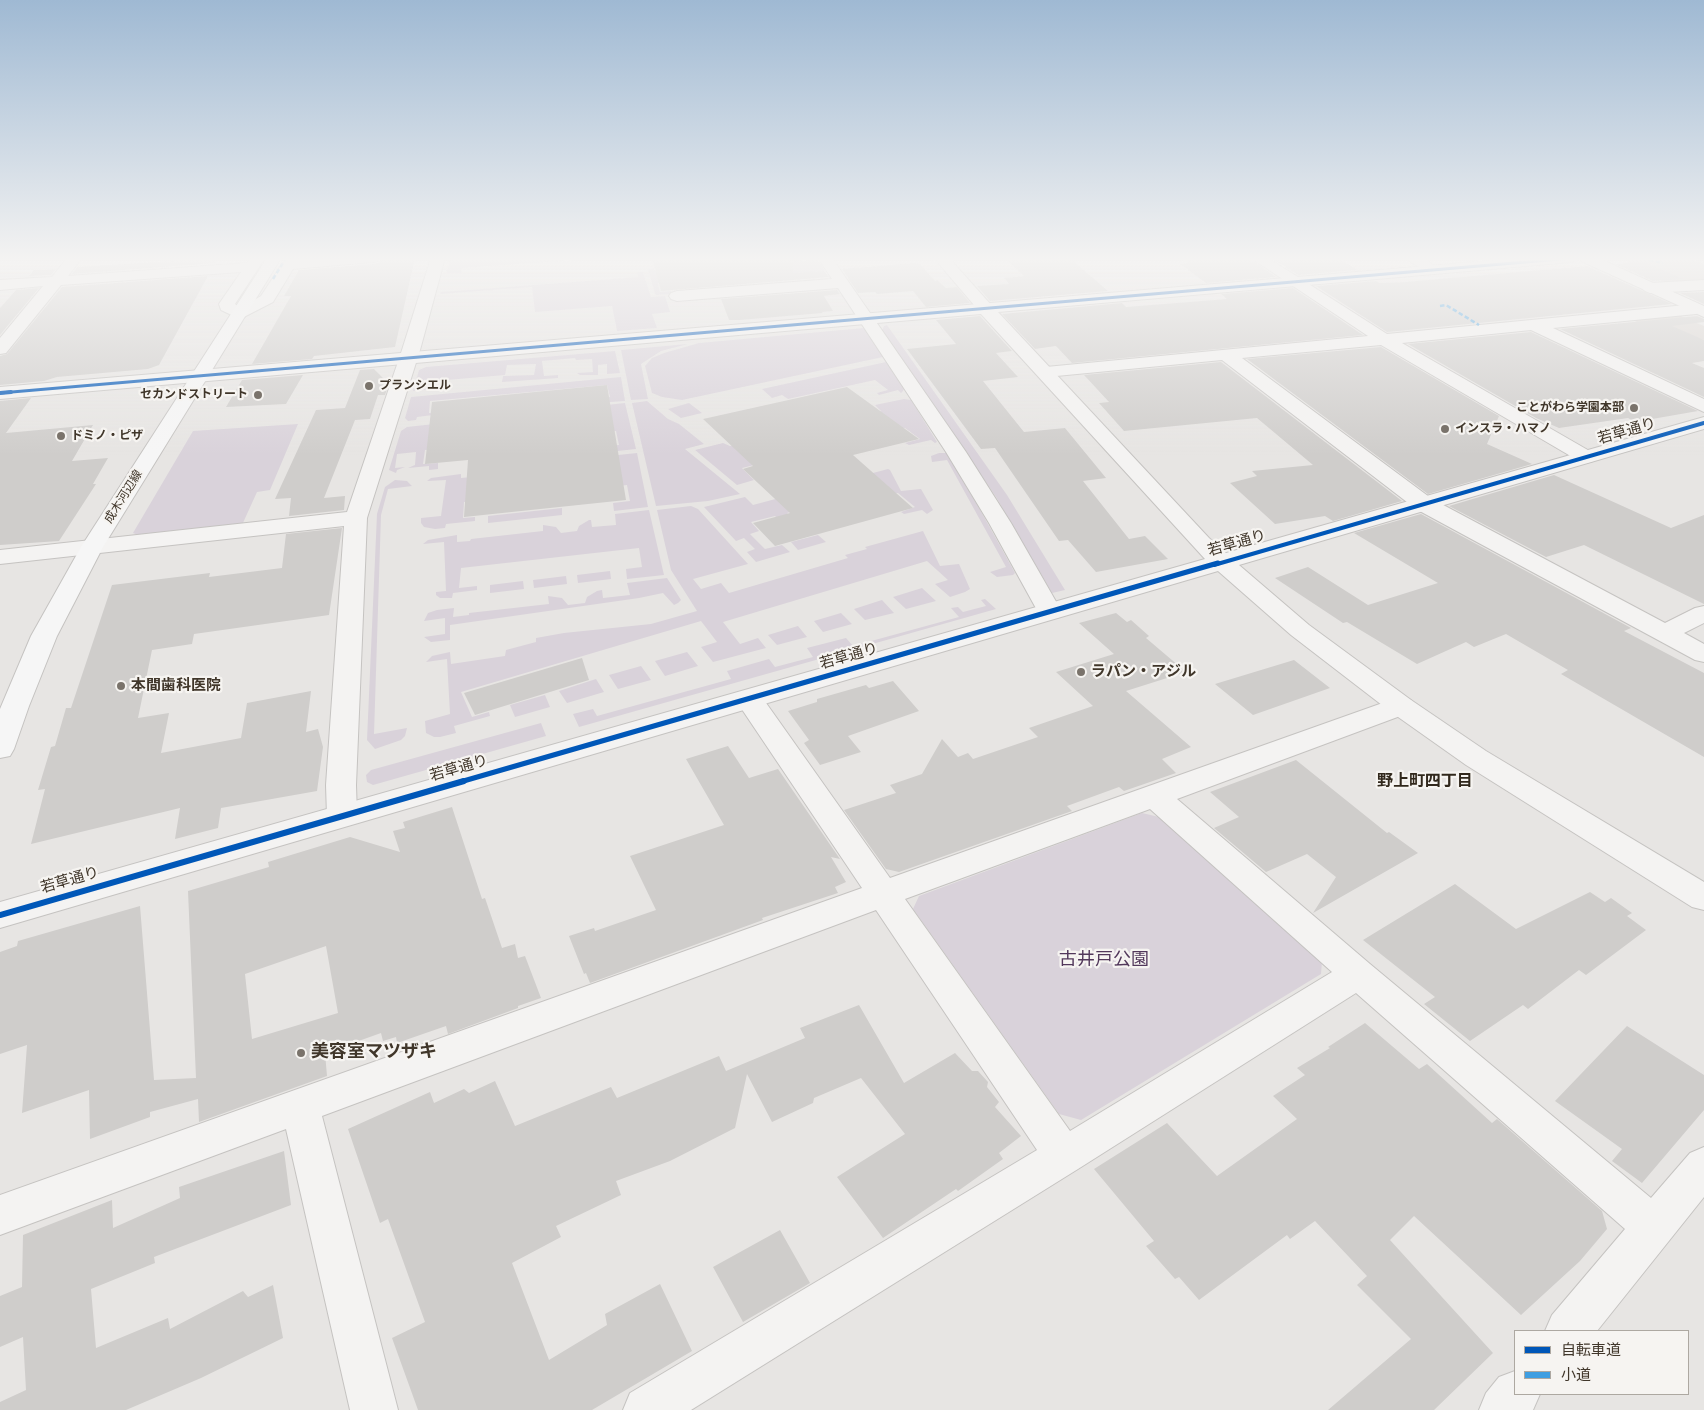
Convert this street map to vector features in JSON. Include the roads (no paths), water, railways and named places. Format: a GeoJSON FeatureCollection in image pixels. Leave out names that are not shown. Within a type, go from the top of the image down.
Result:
{"type":"FeatureCollection","features":[{"type":"Feature","properties":{"kind":"main road","name":"成木河辺線"},"geometry":{"type":"LineString","coordinates":[[0,749],[15,706],[44,636],[92,547],[234,324]]}},
{"type":"Feature","properties":{"kind":"street"},"geometry":{"type":"LineString","coordinates":[[342,816],[341,776],[356,518],[418,324]]}},
{"type":"Feature","properties":{"kind":"street"},"geometry":{"type":"LineString","coordinates":[[0,393],[810,324]]}},
{"type":"Feature","properties":{"kind":"street"},"geometry":{"type":"LineString","coordinates":[[869,324],[956,452],[1000,522],[1050,612]]}},
{"type":"Feature","properties":{"kind":"street"},"geometry":{"type":"LineString","coordinates":[[1000,324],[1221,562],[1300,630],[1401,706],[1484,763],[1704,898]]}},
{"type":"Feature","properties":{"kind":"street"},"geometry":{"type":"LineString","coordinates":[[1360,324],[1586,457]]}},
{"type":"Feature","properties":{"kind":"street"},"geometry":{"type":"LineString","coordinates":[[1046,372],[1534,324],[1704,406]]}},
{"type":"Feature","properties":{"kind":"street"},"geometry":{"type":"LineString","coordinates":[[0,349],[7,331]]}},
{"type":"Feature","properties":{"kind":"street"},"geometry":{"type":"LineString","coordinates":[[1225,354],[1424,504],[1704,654]]}},
{"type":"Feature","properties":{"kind":"street","name":"若草通り"},"geometry":{"type":"LineString","coordinates":[[0,915],[1704,423]]}},
{"type":"Feature","properties":{"kind":"street"},"geometry":{"type":"LineString","coordinates":[[0,557],[356,518]]}},
{"type":"Feature","properties":{"kind":"street"},"geometry":{"type":"LineString","coordinates":[[1665,634],[1704,613]]}},
{"type":"Feature","properties":{"kind":"street"},"geometry":{"type":"LineString","coordinates":[[750,699],[1064,1156]]}},
{"type":"Feature","properties":{"kind":"street"},"geometry":{"type":"LineString","coordinates":[[0,1215],[1401,706]]}},
{"type":"Feature","properties":{"kind":"street"},"geometry":{"type":"LineString","coordinates":[[1154,795],[1358,974],[1654,1227]]}},
{"type":"Feature","properties":{"kind":"street"},"geometry":{"type":"LineString","coordinates":[[647,1410],[1358,974]]}},
{"type":"Feature","properties":{"kind":"street"},"geometry":{"type":"LineString","coordinates":[[300,1106],[374,1410]]}},
{"type":"Feature","properties":{"kind":"street"},"geometry":{"type":"LineString","coordinates":[[1569,1330],[1704,1166]]}},
{"type":"Feature","properties":{"kind":"street"},"geometry":{"type":"LineString","coordinates":[[1503,1410],[1515,1395]]}},
{"type":"Feature","properties":{"kind":"place","name":"プランシエル"},"geometry":{"type":"Point","coordinates":[369,386]}},
{"type":"Feature","properties":{"kind":"place","name":"セカンドストリート"},"geometry":{"type":"Point","coordinates":[258,395]}},
{"type":"Feature","properties":{"kind":"place","name":"ことがわら学園本部"},"geometry":{"type":"Point","coordinates":[1634,408]}},
{"type":"Feature","properties":{"kind":"place","name":"インスラ・ハマノ"},"geometry":{"type":"Point","coordinates":[1445,429]}},
{"type":"Feature","properties":{"kind":"place","name":"ドミノ・ピザ"},"geometry":{"type":"Point","coordinates":[61,436]}},
{"type":"Feature","properties":{"kind":"place","name":"ラパン・アジル"},"geometry":{"type":"Point","coordinates":[1081,672]}},
{"type":"Feature","properties":{"kind":"place","name":"本間歯科医院"},"geometry":{"type":"Point","coordinates":[121,686]}},
{"type":"Feature","properties":{"kind":"place","name":"美容室マツザキ"},"geometry":{"type":"Point","coordinates":[301,1053]}},
{"type":"Feature","properties":{"kind":"district","name":"野上町四丁目"},"geometry":{"type":"Point","coordinates":[1425,782]}},
{"type":"Feature","properties":{"kind":"park label","name":"古井戸公園"},"geometry":{"type":"Point","coordinates":[1104,961]}}]}
